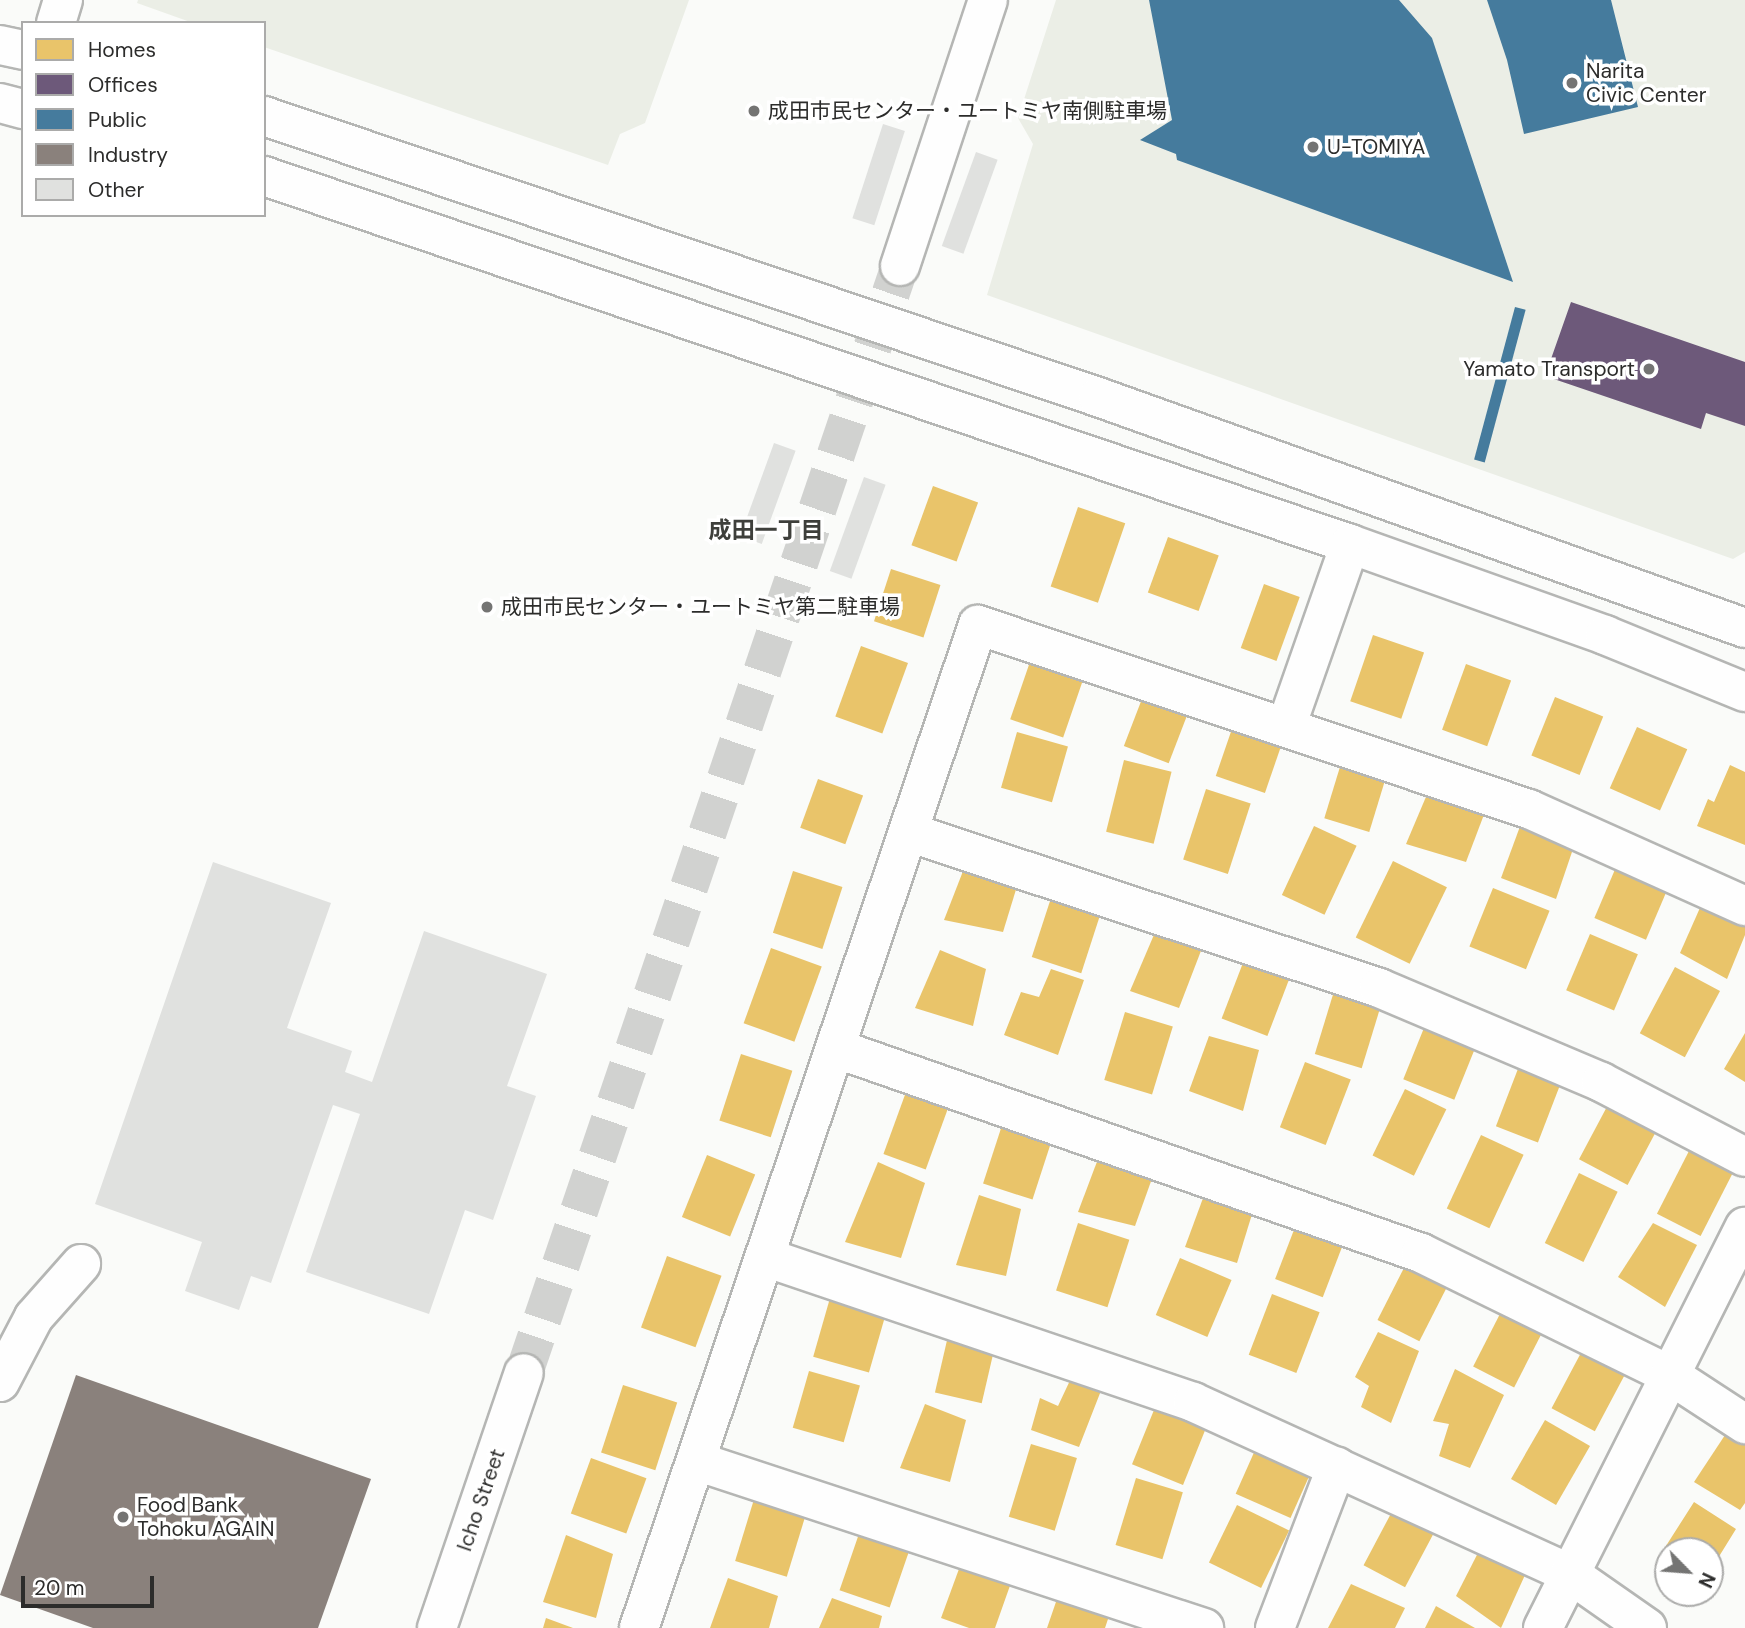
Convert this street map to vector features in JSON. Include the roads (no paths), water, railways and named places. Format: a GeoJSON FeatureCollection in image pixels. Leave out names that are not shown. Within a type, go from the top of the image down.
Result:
{"type":"FeatureCollection","features":[{"type":"Feature","properties":{"kind":"street"},"geometry":{"type":"LineString","coordinates":[[57,21],[63,0]]}},
{"type":"Feature","properties":{"kind":"street"},"geometry":{"type":"LineString","coordinates":[[900,266],[988,0]]}},
{"type":"Feature","properties":{"kind":"street"},"geometry":{"type":"LineString","coordinates":[[0,45],[21,50]]}},
{"type":"Feature","properties":{"kind":"street"},"geometry":{"type":"LineString","coordinates":[[0,103],[21,108]]}},
{"type":"Feature","properties":{"kind":"street"},"geometry":{"type":"LineString","coordinates":[[266,117],[1098,397],[1745,628]]}},
{"type":"Feature","properties":{"kind":"street"},"geometry":{"type":"LineString","coordinates":[[266,177],[1350,544],[1605,635],[1745,692]]}},
{"type":"Feature","properties":{"kind":"street"},"geometry":{"type":"LineString","coordinates":[[1286,727],[1350,544]]}},
{"type":"Feature","properties":{"kind":"street"},"geometry":{"type":"LineString","coordinates":[[639,1628],[978,625],[1529,809],[1745,906]]}},
{"type":"Feature","properties":{"kind":"street"},"geometry":{"type":"LineString","coordinates":[[908,832],[1379,988],[1601,1082],[1745,1157]]}},
{"type":"Feature","properties":{"kind":"street"},"geometry":{"type":"LineString","coordinates":[[835,1048],[1421,1253],[1670,1375],[1745,1424]]}},
{"type":"Feature","properties":{"kind":"street"},"geometry":{"type":"LineString","coordinates":[[1543,1628],[1745,1227]]}},
{"type":"Feature","properties":{"kind":"street"},"geometry":{"type":"LineString","coordinates":[[765,1257],[1193,1402],[1570,1574],[1647,1628]]}},
{"type":"Feature","properties":{"kind":"street"},"geometry":{"type":"LineString","coordinates":[[0,1381],[34,1317],[81,1264]]}},
{"type":"Feature","properties":{"kind":"street","name":"Icho Street"},"geometry":{"type":"LineString","coordinates":[[437,1628],[524,1373]]}},
{"type":"Feature","properties":{"kind":"street"},"geometry":{"type":"LineString","coordinates":[[696,1461],[1204,1628]]}},
{"type":"Feature","properties":{"kind":"street"},"geometry":{"type":"LineString","coordinates":[[1275,1628],[1337,1466]]}},
{"type":"Feature","properties":{"kind":"tunnel"},"geometry":{"type":"LineString","coordinates":[[524,1373],[900,266]]}},
{"type":"Feature","properties":{"kind":"place","name":"Narita Civic Center"},"geometry":{"type":"Point","coordinates":[1572,83]}},
{"type":"Feature","properties":{"kind":"place","name":"成田市民センター・ユートミヤ南側駐車場"},"geometry":{"type":"Point","coordinates":[754,111]}},
{"type":"Feature","properties":{"kind":"place","name":"U-TOMIYA"},"geometry":{"type":"Point","coordinates":[1313,147]}},
{"type":"Feature","properties":{"kind":"place","name":"Yamato Transport"},"geometry":{"type":"Point","coordinates":[1649,369]}},
{"type":"Feature","properties":{"kind":"place","name":"成田市民センター・ユートミヤ第二駐車場"},"geometry":{"type":"Point","coordinates":[487,607]}},
{"type":"Feature","properties":{"kind":"place","name":"Food Bank Tohoku AGAIN"},"geometry":{"type":"Point","coordinates":[123,1517]}},
{"type":"Feature","properties":{"kind":"district","name":"成田一丁目"},"geometry":{"type":"Point","coordinates":[766,530]}}]}
